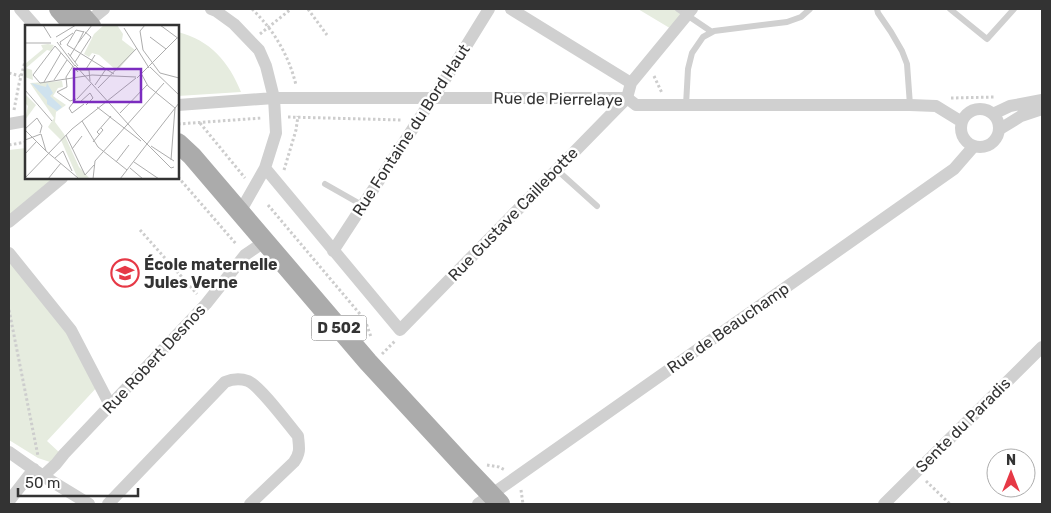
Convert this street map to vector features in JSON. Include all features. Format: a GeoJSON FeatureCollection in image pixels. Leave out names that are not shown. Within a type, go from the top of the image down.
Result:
{"type":"FeatureCollection","features":[{"type":"Feature","properties":{"kind":"main road"},"geometry":{"type":"LineString","coordinates":[[59,9],[82,22]]}},
{"type":"Feature","properties":{"kind":"main road","name":"D 502"},"geometry":{"type":"LineString","coordinates":[[179,135],[185,150],[368,362],[464,466],[490,501]]}},
{"type":"Feature","properties":{"kind":"street"},"geometry":{"type":"LineString","coordinates":[[20,9],[34,25]]}},
{"type":"Feature","properties":{"kind":"street"},"geometry":{"type":"LineString","coordinates":[[82,22],[104,9]]}},
{"type":"Feature","properties":{"kind":"street"},"geometry":{"type":"LineString","coordinates":[[211,9],[234,24],[259,50],[266,66],[274,98],[276,133],[265,168],[240,212]]}},
{"type":"Feature","properties":{"kind":"street","name":"Rue Fontaine du Bord Haut"},"geometry":{"type":"LineString","coordinates":[[333,251],[489,9]]}},
{"type":"Feature","properties":{"kind":"street"},"geometry":{"type":"LineString","coordinates":[[511,9],[632,83]]}},
{"type":"Feature","properties":{"kind":"street"},"geometry":{"type":"LineString","coordinates":[[627,98],[632,83],[686,10]]}},
{"type":"Feature","properties":{"kind":"street","name":"Rue de Pierrelaye"},"geometry":{"type":"LineString","coordinates":[[179,105],[274,98],[627,98],[636,105],[936,106],[962,122]]}},
{"type":"Feature","properties":{"kind":"street","name":"Rue Gustave Caillebotte"},"geometry":{"type":"LineString","coordinates":[[333,251],[400,330],[627,98]]}},
{"type":"Feature","properties":{"kind":"street"},"geometry":{"type":"LineString","coordinates":[[993,114],[1010,106],[1042,100]]}},
{"type":"Feature","properties":{"kind":"street"},"geometry":{"type":"LineString","coordinates":[[979,109],[987,110],[993,114],[998,119],[1000,129],[995,141],[989,146],[982,148],[967,143],[961,129],[966,115],[979,109]]}},
{"type":"Feature","properties":{"kind":"street"},"geometry":{"type":"LineString","coordinates":[[1000,129],[1021,116],[1042,109]]}},
{"type":"Feature","properties":{"kind":"street","name":"Rue de Beauchamp"},"geometry":{"type":"LineString","coordinates":[[490,501],[514,479],[954,169],[974,146]]}},
{"type":"Feature","properties":{"kind":"street"},"geometry":{"type":"LineString","coordinates":[[265,168],[333,251]]}},
{"type":"Feature","properties":{"kind":"street"},"geometry":{"type":"LineString","coordinates":[[9,222],[61,179]]}},
{"type":"Feature","properties":{"kind":"street","name":"Rue Robert Desnos"},"geometry":{"type":"LineString","coordinates":[[9,501],[38,472],[56,464],[206,304],[245,255],[264,242]]}},
{"type":"Feature","properties":{"kind":"street"},"geometry":{"type":"LineString","coordinates":[[9,253],[71,330],[110,405]]}},
{"type":"Feature","properties":{"kind":"street","name":"Sente du Paradis"},"geometry":{"type":"LineString","coordinates":[[884,504],[1042,346]]}},
{"type":"Feature","properties":{"kind":"street"},"geometry":{"type":"LineString","coordinates":[[108,504],[225,382],[241,380],[248,381],[258,388],[298,436],[299,446],[298,455],[294,462],[250,504]]}},
{"type":"Feature","properties":{"kind":"street"},"geometry":{"type":"LineString","coordinates":[[9,452],[89,504]]}},
{"type":"Feature","properties":{"kind":"lane"},"geometry":{"type":"LineString","coordinates":[[686,105],[688,69],[692,53],[703,36],[712,32],[787,22],[801,17],[810,9]]}},
{"type":"Feature","properties":{"kind":"lane"},"geometry":{"type":"LineString","coordinates":[[877,9],[902,51],[907,64],[910,105]]}},
{"type":"Feature","properties":{"kind":"lane"},"geometry":{"type":"LineString","coordinates":[[950,9],[987,39],[1014,9]]}},
{"type":"Feature","properties":{"kind":"lane"},"geometry":{"type":"LineString","coordinates":[[686,10],[712,32]]}},
{"type":"Feature","properties":{"kind":"lane"},"geometry":{"type":"LineString","coordinates":[[557,170],[597,206]]}},
{"type":"Feature","properties":{"kind":"lane"},"geometry":{"type":"LineString","coordinates":[[325,184],[362,205]]}},
{"type":"Feature","properties":{"kind":"path"},"geometry":{"type":"LineString","coordinates":[[251,42],[291,9]]}},
{"type":"Feature","properties":{"kind":"path"},"geometry":{"type":"LineString","coordinates":[[308,9],[328,35]]}},
{"type":"Feature","properties":{"kind":"path"},"geometry":{"type":"LineString","coordinates":[[16,123],[14,106],[25,61]]}},
{"type":"Feature","properties":{"kind":"path"},"geometry":{"type":"LineString","coordinates":[[649,61],[653,75],[663,95],[668,96]]}},
{"type":"Feature","properties":{"kind":"path"},"geometry":{"type":"LineString","coordinates":[[9,74],[20,76]]}},
{"type":"Feature","properties":{"kind":"path"},"geometry":{"type":"LineString","coordinates":[[179,124],[276,117],[417,121]]}},
{"type":"Feature","properties":{"kind":"path"},"geometry":{"type":"LineString","coordinates":[[200,123],[253,188]]}},
{"type":"Feature","properties":{"kind":"path"},"geometry":{"type":"LineString","coordinates":[[9,145],[25,142]]}},
{"type":"Feature","properties":{"kind":"path"},"geometry":{"type":"LineString","coordinates":[[179,178],[245,255]]}},
{"type":"Feature","properties":{"kind":"path"},"geometry":{"type":"LineString","coordinates":[[268,205],[365,320],[372,339]]}},
{"type":"Feature","properties":{"kind":"path"},"geometry":{"type":"LineString","coordinates":[[140,230],[206,304]]}},
{"type":"Feature","properties":{"kind":"path"},"geometry":{"type":"LineString","coordinates":[[9,310],[38,458],[38,472]]}},
{"type":"Feature","properties":{"kind":"path"},"geometry":{"type":"LineString","coordinates":[[378,349],[382,354]]}},
{"type":"Feature","properties":{"kind":"path"},"geometry":{"type":"LineString","coordinates":[[483,463],[503,468],[514,479],[520,488],[521,502],[523,504]]}},
{"type":"Feature","properties":{"kind":"path"},"geometry":{"type":"LineString","coordinates":[[916,472],[950,504]]}},
{"type":"Feature","properties":{"kind":"shaded area"},"geometry":{"type":"Polygon","coordinates":[[[638,9],[692,9],[673,30],[638,9]]]}},
{"type":"Feature","properties":{"kind":"shaded area"},"geometry":{"type":"Polygon","coordinates":[[[179,32],[200,41],[217,54],[231,71],[241,92],[179,96],[179,32]]]}},
{"type":"Feature","properties":{"kind":"shaded area"},"geometry":{"type":"Polygon","coordinates":[[[25,148],[25,179],[61,179],[9,221],[9,150],[25,148]]]}},
{"type":"Feature","properties":{"kind":"shaded area"},"geometry":{"type":"Polygon","coordinates":[[[9,253],[75,338],[99,385],[47,441],[60,453],[56,464],[38,458],[9,440],[9,253]]]}},
{"type":"Feature","properties":{"kind":"place","name":"École maternelle Jules Verne"},"geometry":{"type":"Point","coordinates":[125,273]}}]}
